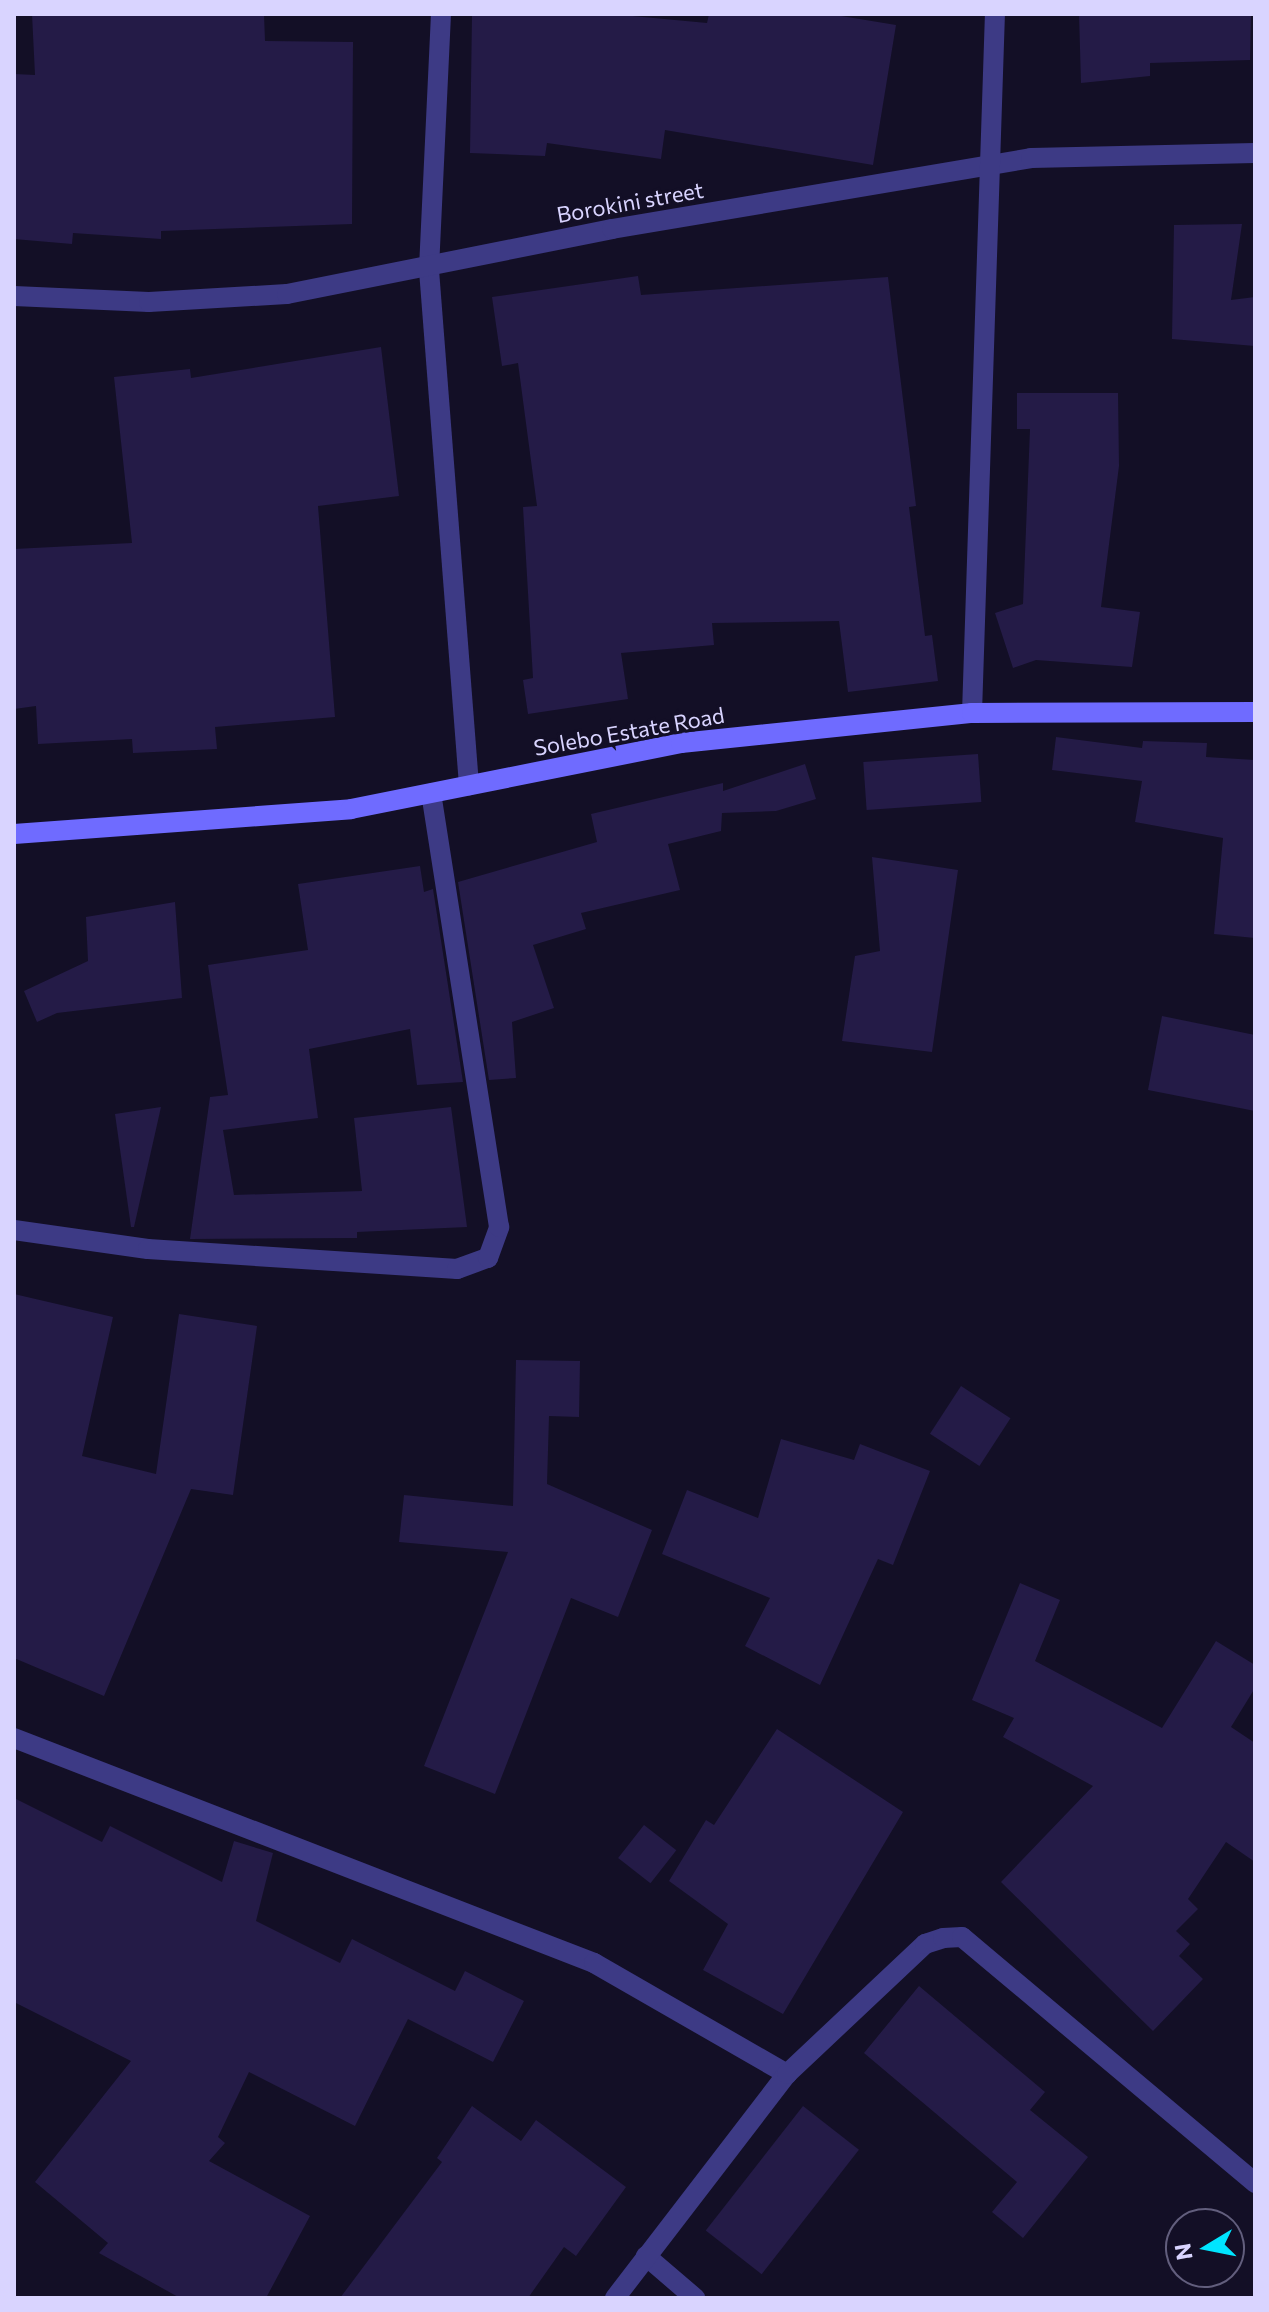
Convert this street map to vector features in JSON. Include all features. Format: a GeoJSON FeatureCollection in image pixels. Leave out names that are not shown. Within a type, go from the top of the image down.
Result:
{"type":"FeatureCollection","features":[{"type":"Feature","properties":{"kind":"street"},"geometry":{"type":"LineString","coordinates":[[441,14],[429,270],[469,785]]}},
{"type":"Feature","properties":{"kind":"street"},"geometry":{"type":"LineString","coordinates":[[972,713],[995,14]]}},
{"type":"Feature","properties":{"kind":"street","name":"Borokini street"},"geometry":{"type":"LineString","coordinates":[[14,296],[149,302],[256,296],[429,270],[499,250],[988,167],[1141,151],[1255,153]]}},
{"type":"Feature","properties":{"kind":"street","name":"Solebo Estate Road"},"geometry":{"type":"LineString","coordinates":[[14,834],[351,809],[681,743],[972,713],[1249,709]]}},
{"type":"Feature","properties":{"kind":"street"},"geometry":{"type":"LineString","coordinates":[[14,1230],[148,1249],[457,1269],[488,1258],[499,1227],[431,793]]}},
{"type":"Feature","properties":{"kind":"street"},"geometry":{"type":"LineString","coordinates":[[14,1738],[594,1963],[787,2074]]}},
{"type":"Feature","properties":{"kind":"street"},"geometry":{"type":"LineString","coordinates":[[615,2298],[787,2074],[925,1944],[962,1937],[1255,2183]]}},
{"type":"Feature","properties":{"kind":"street"},"geometry":{"type":"LineString","coordinates":[[646,2256],[695,2298]]}},
{"type":"Feature","properties":{"kind":"building"},"geometry":{"type":"Polygon","coordinates":[[[32,14],[264,14],[265,41],[353,42],[352,224],[161,231],[161,239],[73,233],[72,244],[14,239],[14,74],[35,75],[32,14]]]}},
{"type":"Feature","properties":{"kind":"building"},"geometry":{"type":"Polygon","coordinates":[[[611,14],[707,23],[709,14],[829,14],[896,25],[873,165],[665,130],[661,159],[547,143],[545,156],[470,153],[472,15],[611,14]]]}},
{"type":"Feature","properties":{"kind":"building"},"geometry":{"type":"Polygon","coordinates":[[[1079,14],[1251,14],[1250,60],[1150,63],[1150,76],[1081,83],[1079,14]]]}},
{"type":"Feature","properties":{"kind":"building"},"geometry":{"type":"Polygon","coordinates":[[[1242,224],[1231,300],[1255,297],[1255,346],[1172,339],[1174,225],[1242,224]]]}},
{"type":"Feature","properties":{"kind":"building"},"geometry":{"type":"Polygon","coordinates":[[[638,276],[641,295],[888,277],[916,506],[909,507],[925,636],[932,635],[938,681],[848,692],[839,621],[712,623],[714,645],[621,653],[628,699],[528,714],[523,680],[533,678],[523,507],[537,506],[518,363],[502,366],[492,297],[638,276]]]}},
{"type":"Feature","properties":{"kind":"building"},"geometry":{"type":"Polygon","coordinates":[[[381,347],[399,496],[318,506],[335,717],[215,727],[217,749],[133,753],[132,739],[38,744],[36,706],[14,709],[14,549],[132,543],[114,377],[190,369],[191,378],[381,347]]]}},
{"type":"Feature","properties":{"kind":"building"},"geometry":{"type":"Polygon","coordinates":[[[1017,393],[1118,393],[1119,466],[1101,607],[1140,612],[1132,667],[1036,660],[1013,668],[995,613],[1023,604],[1030,429],[1017,429],[1017,393]]]}},
{"type":"Feature","properties":{"kind":"building"},"geometry":{"type":"Polygon","coordinates":[[[1056,737],[1142,748],[1143,741],[1207,743],[1206,757],[1255,760],[1255,938],[1214,934],[1223,838],[1135,822],[1142,781],[1052,770],[1056,737]]]}},
{"type":"Feature","properties":{"kind":"building"},"geometry":{"type":"Polygon","coordinates":[[[978,754],[981,802],[867,810],[863,762],[978,754]]]}},
{"type":"Feature","properties":{"kind":"building"},"geometry":{"type":"Polygon","coordinates":[[[805,764],[816,799],[776,811],[722,813],[721,831],[668,844],[680,890],[581,913],[586,929],[533,945],[554,1008],[512,1022],[516,1078],[489,1080],[458,882],[597,842],[591,814],[723,783],[723,791],[805,764]]]}},
{"type":"Feature","properties":{"kind":"building"},"geometry":{"type":"Polygon","coordinates":[[[872,857],[958,870],[932,1052],[842,1041],[855,956],[880,951],[872,857]]]}},
{"type":"Feature","properties":{"kind":"building"},"geometry":{"type":"Polygon","coordinates":[[[420,866],[424,892],[433,889],[463,1082],[417,1085],[410,1029],[309,1049],[318,1118],[223,1130],[234,1195],[362,1191],[354,1118],[451,1107],[467,1227],[357,1232],[357,1238],[190,1239],[210,1097],[228,1095],[208,965],[308,950],[298,884],[420,866]]]}},
{"type":"Feature","properties":{"kind":"building"},"geometry":{"type":"Polygon","coordinates":[[[175,902],[182,998],[57,1013],[37,1022],[24,991],[88,961],[86,917],[175,902]]]}},
{"type":"Feature","properties":{"kind":"building"},"geometry":{"type":"Polygon","coordinates":[[[1162,1016],[1255,1035],[1255,1111],[1148,1090],[1162,1016]]]}},
{"type":"Feature","properties":{"kind":"building"},"geometry":{"type":"Polygon","coordinates":[[[161,1107],[134,1227],[131,1227],[115,1114],[161,1107]]]}},
{"type":"Feature","properties":{"kind":"building"},"geometry":{"type":"Polygon","coordinates":[[[14,1294],[113,1317],[82,1456],[156,1474],[179,1314],[257,1326],[233,1495],[191,1489],[104,1696],[14,1658],[14,1294]]]}},
{"type":"Feature","properties":{"kind":"building"},"geometry":{"type":"Polygon","coordinates":[[[516,1360],[580,1361],[579,1417],[549,1416],[547,1484],[652,1530],[618,1617],[571,1598],[495,1794],[424,1766],[508,1552],[399,1542],[404,1495],[513,1506],[516,1360]]]}},
{"type":"Feature","properties":{"kind":"building"},"geometry":{"type":"Polygon","coordinates":[[[961,1386],[1010,1418],[979,1466],[930,1434],[961,1386]]]}},
{"type":"Feature","properties":{"kind":"building"},"geometry":{"type":"Polygon","coordinates":[[[781,1439],[854,1460],[860,1444],[930,1471],[893,1565],[878,1559],[820,1685],[745,1646],[770,1598],[662,1554],[687,1490],[758,1518],[781,1439]]]}},
{"type":"Feature","properties":{"kind":"building"},"geometry":{"type":"Polygon","coordinates":[[[1020,1583],[1060,1600],[1035,1661],[1162,1728],[1216,1641],[1255,1665],[1255,1688],[1231,1727],[1255,1743],[1255,1862],[1226,1842],[1188,1899],[1198,1909],[1176,1931],[1190,1944],[1179,1956],[1203,1979],[1153,2031],[1001,1882],[1093,1786],[1003,1737],[1014,1718],[972,1700],[1020,1583]]]}},
{"type":"Feature","properties":{"kind":"building"},"geometry":{"type":"Polygon","coordinates":[[[777,1729],[903,1812],[783,2014],[703,1970],[728,1924],[669,1881],[706,1820],[714,1825],[777,1729]]]}},
{"type":"Feature","properties":{"kind":"building"},"geometry":{"type":"Polygon","coordinates":[[[14,1798],[102,1842],[110,1826],[222,1882],[234,1841],[273,1853],[256,1921],[340,1963],[352,1939],[455,1991],[465,1971],[524,2001],[493,2062],[408,2019],[355,2126],[249,2072],[218,2137],[225,2143],[209,2161],[310,2216],[266,2298],[180,2298],[99,2253],[108,2243],[35,2182],[131,2061],[14,2002],[14,1798]]]}},
{"type":"Feature","properties":{"kind":"building"},"geometry":{"type":"Polygon","coordinates":[[[644,1825],[676,1850],[650,1883],[618,1858],[644,1825]]]}},
{"type":"Feature","properties":{"kind":"building"},"geometry":{"type":"Polygon","coordinates":[[[919,1986],[1045,2092],[1030,2110],[1088,2157],[1023,2238],[992,2212],[1017,2182],[864,2053],[919,1986]]]}},
{"type":"Feature","properties":{"kind":"building"},"geometry":{"type":"Polygon","coordinates":[[[472,2106],[521,2141],[536,2120],[626,2187],[576,2256],[564,2247],[528,2298],[340,2298],[442,2162],[437,2158],[472,2106]]]}},
{"type":"Feature","properties":{"kind":"building"},"geometry":{"type":"Polygon","coordinates":[[[803,2106],[859,2150],[762,2274],[706,2231],[803,2106]]]}}]}
